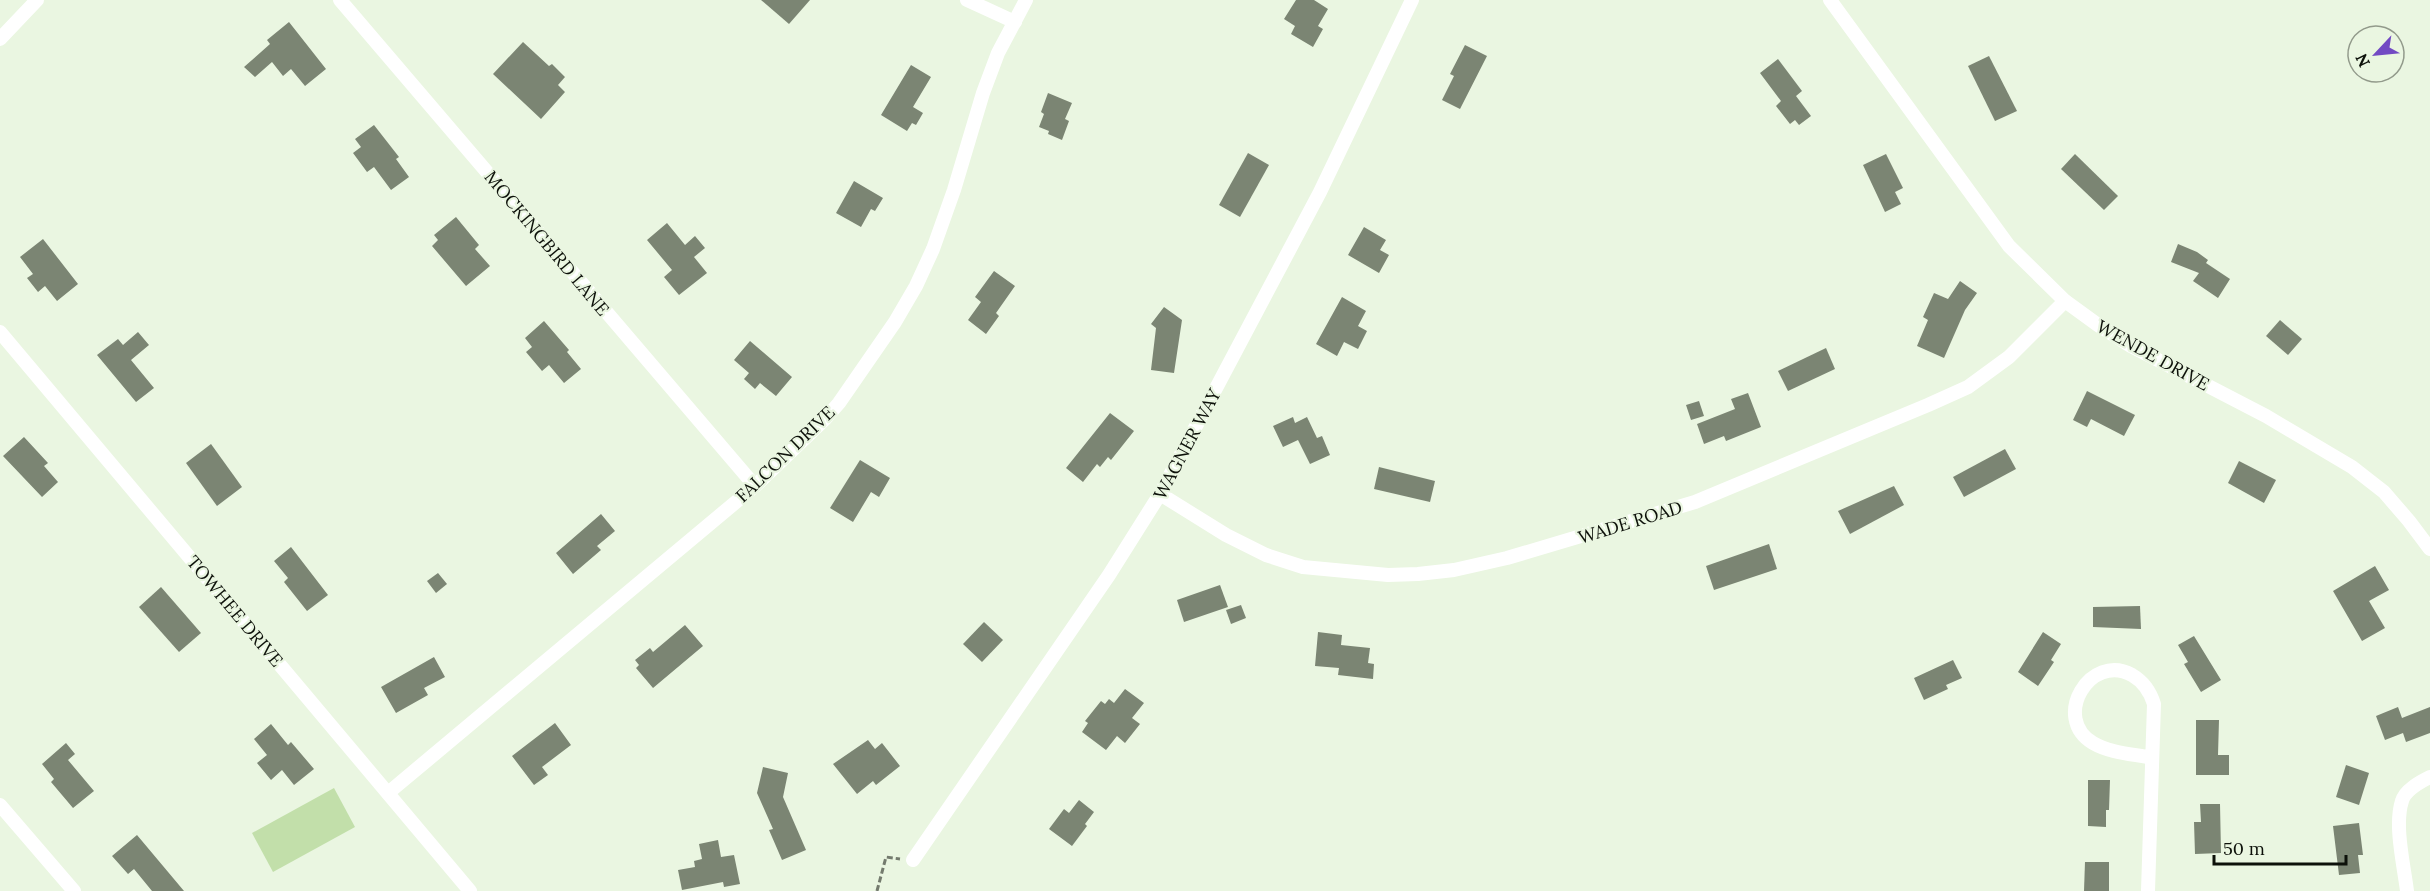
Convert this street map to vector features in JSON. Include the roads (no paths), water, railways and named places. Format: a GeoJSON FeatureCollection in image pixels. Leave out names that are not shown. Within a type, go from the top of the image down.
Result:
{"type":"FeatureCollection","features":[{"type":"Feature","properties":{"kind":"street"},"geometry":{"type":"LineString","coordinates":[[0,39],[37,0]]}},
{"type":"Feature","properties":{"kind":"street","name":"MOCKINGBIRD LANE"},"geometry":{"type":"LineString","coordinates":[[340,0],[755,486]]}},
{"type":"Feature","properties":{"kind":"street"},"geometry":{"type":"LineString","coordinates":[[967,0],[1015,22]]}},
{"type":"Feature","properties":{"kind":"street","name":"FALCON DRIVE"},"geometry":{"type":"LineString","coordinates":[[388,793],[755,486],[825,419],[838,403],[896,322],[916,286],[933,249],[954,190],[983,93],[998,53],[1026,0]]}},
{"type":"Feature","properties":{"kind":"street","name":"WAGNER WAY"},"geometry":{"type":"LineString","coordinates":[[913,860],[1109,574],[1160,494],[1320,192],[1412,0]]}},
{"type":"Feature","properties":{"kind":"street","name":"WENDE DRIVE"},"geometry":{"type":"LineString","coordinates":[[1830,0],[2009,246],[2066,301],[2131,346],[2266,416],[2352,467],[2384,492],[2430,549]]}},
{"type":"Feature","properties":{"kind":"street","name":"WADE ROAD"},"geometry":{"type":"LineString","coordinates":[[1160,494],[1236,540],[1266,555],[1303,567],[1389,575],[1454,570],[1507,558],[1695,502],[1928,405],[1968,387],[2009,357],[2066,301]]}},
{"type":"Feature","properties":{"kind":"street","name":"TOWHEE DRIVE"},"geometry":{"type":"LineString","coordinates":[[0,332],[470,891]]}},
{"type":"Feature","properties":{"kind":"street"},"geometry":{"type":"LineString","coordinates":[[2148,891],[2154,704],[2151,692],[2141,681],[2118,670],[2094,676],[2085,683],[2075,705],[2075,718],[2079,729],[2087,739],[2096,745],[2152,758]]}},
{"type":"Feature","properties":{"kind":"street"},"geometry":{"type":"LineString","coordinates":[[2407,891],[2399,820],[2402,799],[2418,783],[2430,777]]}},
{"type":"Feature","properties":{"kind":"street"},"geometry":{"type":"LineString","coordinates":[[0,805],[74,891]]}}]}
